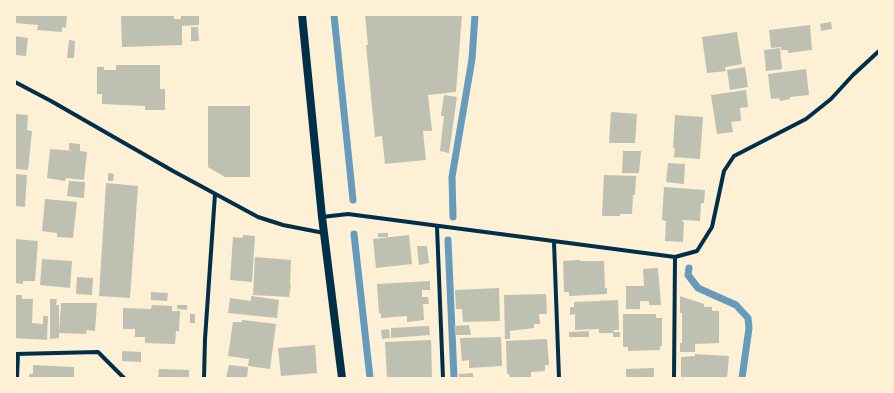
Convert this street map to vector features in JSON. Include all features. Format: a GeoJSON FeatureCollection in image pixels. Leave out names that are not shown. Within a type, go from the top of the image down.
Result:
{"type":"FeatureCollection","features":[{"type":"Feature","properties":{"kind":"main road"},"geometry":{"type":"LineString","coordinates":[[302,15],[322,217],[342,378]]}},
{"type":"Feature","properties":{"kind":"street"},"geometry":{"type":"LineString","coordinates":[[322,217],[348,214],[675,257],[697,251],[712,227],[724,171],[734,156],[806,119],[831,99],[853,75],[879,51]]}},
{"type":"Feature","properties":{"kind":"street"},"geometry":{"type":"LineString","coordinates":[[15,82],[258,217],[283,225],[325,233]]}},
{"type":"Feature","properties":{"kind":"street"},"geometry":{"type":"LineString","coordinates":[[204,378],[205,339],[215,194]]}},
{"type":"Feature","properties":{"kind":"street"},"geometry":{"type":"LineString","coordinates":[[437,226],[443,378]]}},
{"type":"Feature","properties":{"kind":"street"},"geometry":{"type":"LineString","coordinates":[[554,242],[559,378]]}},
{"type":"Feature","properties":{"kind":"street"},"geometry":{"type":"LineString","coordinates":[[674,378],[675,257]]}},
{"type":"Feature","properties":{"kind":"street"},"geometry":{"type":"LineString","coordinates":[[17,378],[16,354],[98,352],[124,378]]}},
{"type":"Feature","properties":{"kind":"building"},"geometry":{"type":"Polygon","coordinates":[[[15,15],[67,15],[66,28],[62,27],[62,32],[37,30],[38,25],[15,23],[15,15]]]}},
{"type":"Feature","properties":{"kind":"building"},"geometry":{"type":"Polygon","coordinates":[[[121,15],[174,15],[174,19],[181,19],[181,15],[199,15],[199,25],[182,26],[182,45],[122,47],[121,15]]]}},
{"type":"Feature","properties":{"kind":"building"},"geometry":{"type":"Polygon","coordinates":[[[365,15],[462,15],[456,92],[428,95],[432,131],[423,131],[426,160],[385,164],[382,136],[375,137],[366,45],[368,45],[365,15]]]}},
{"type":"Feature","properties":{"kind":"building"},"geometry":{"type":"Polygon","coordinates":[[[831,22],[832,29],[821,31],[820,24],[831,22]]]}},
{"type":"Feature","properties":{"kind":"building"},"geometry":{"type":"Polygon","coordinates":[[[810,25],[812,50],[788,53],[788,50],[781,50],[781,47],[771,48],[769,30],[810,25]]]}},
{"type":"Feature","properties":{"kind":"building"},"geometry":{"type":"Polygon","coordinates":[[[191,27],[198,27],[199,41],[191,41],[191,27]]]}},
{"type":"Feature","properties":{"kind":"building"},"geometry":{"type":"Polygon","coordinates":[[[737,32],[742,64],[725,67],[726,71],[707,73],[702,37],[737,32]]]}},
{"type":"Feature","properties":{"kind":"building"},"geometry":{"type":"Polygon","coordinates":[[[15,36],[28,38],[26,56],[15,55],[15,36]]]}},
{"type":"Feature","properties":{"kind":"building"},"geometry":{"type":"Polygon","coordinates":[[[69,40],[75,41],[74,58],[67,58],[69,40]]]}},
{"type":"Feature","properties":{"kind":"building"},"geometry":{"type":"Polygon","coordinates":[[[780,48],[782,69],[766,71],[764,50],[780,48]]]}},
{"type":"Feature","properties":{"kind":"building"},"geometry":{"type":"Polygon","coordinates":[[[116,65],[160,65],[160,89],[165,89],[165,110],[145,110],[145,106],[102,104],[102,94],[97,94],[97,67],[104,67],[104,70],[116,70],[116,65]]]}},
{"type":"Feature","properties":{"kind":"building"},"geometry":{"type":"Polygon","coordinates":[[[745,67],[748,87],[730,90],[727,70],[745,67]]]}},
{"type":"Feature","properties":{"kind":"building"},"geometry":{"type":"Polygon","coordinates":[[[806,69],[809,95],[790,97],[790,99],[780,101],[779,98],[771,99],[768,74],[806,69]]]}},
{"type":"Feature","properties":{"kind":"building"},"geometry":{"type":"Polygon","coordinates":[[[746,90],[748,107],[740,108],[741,121],[731,122],[733,132],[717,134],[711,95],[746,90]]]}},
{"type":"Feature","properties":{"kind":"building"},"geometry":{"type":"Polygon","coordinates":[[[444,95],[457,97],[449,153],[440,151],[444,116],[441,116],[444,95]]]}},
{"type":"Feature","properties":{"kind":"building"},"geometry":{"type":"Polygon","coordinates":[[[208,106],[250,106],[250,177],[225,177],[208,167],[208,106]]]}},
{"type":"Feature","properties":{"kind":"building"},"geometry":{"type":"Polygon","coordinates":[[[611,112],[637,114],[635,143],[609,143],[611,112]]]}},
{"type":"Feature","properties":{"kind":"building"},"geometry":{"type":"Polygon","coordinates":[[[15,114],[28,115],[27,130],[32,131],[28,170],[15,169],[15,114]]]}},
{"type":"Feature","properties":{"kind":"building"},"geometry":{"type":"Polygon","coordinates":[[[675,115],[703,117],[700,159],[674,157],[675,148],[673,148],[675,115]]]}},
{"type":"Feature","properties":{"kind":"building"},"geometry":{"type":"Polygon","coordinates":[[[69,143],[80,144],[80,151],[87,152],[84,180],[66,178],[65,181],[47,178],[50,149],[75,151],[69,150],[69,143]]]}},
{"type":"Feature","properties":{"kind":"building"},"geometry":{"type":"Polygon","coordinates":[[[623,151],[641,151],[639,173],[622,173],[623,151]]]}},
{"type":"Feature","properties":{"kind":"building"},"geometry":{"type":"Polygon","coordinates":[[[668,163],[685,164],[684,184],[666,182],[668,163]]]}},
{"type":"Feature","properties":{"kind":"building"},"geometry":{"type":"Polygon","coordinates":[[[108,173],[114,174],[113,181],[108,181],[108,173]]]}},
{"type":"Feature","properties":{"kind":"building"},"geometry":{"type":"Polygon","coordinates":[[[15,174],[27,175],[25,207],[15,206],[15,174]]]}},
{"type":"Feature","properties":{"kind":"building"},"geometry":{"type":"Polygon","coordinates":[[[604,175],[636,176],[632,214],[602,216],[604,175]]]}},
{"type":"Feature","properties":{"kind":"building"},"geometry":{"type":"Polygon","coordinates":[[[69,181],[85,182],[84,198],[67,196],[69,181]]]}},
{"type":"Feature","properties":{"kind":"building"},"geometry":{"type":"Polygon","coordinates":[[[106,183],[138,186],[130,298],[99,296],[106,183]]]}},
{"type":"Feature","properties":{"kind":"building"},"geometry":{"type":"Polygon","coordinates":[[[664,187],[705,190],[704,203],[701,203],[700,221],[683,220],[682,222],[684,222],[683,242],[665,241],[666,221],[662,220],[664,187]]]}},
{"type":"Feature","properties":{"kind":"building"},"geometry":{"type":"Polygon","coordinates":[[[45,199],[77,202],[73,238],[57,237],[57,233],[42,231],[45,199]]]}},
{"type":"Feature","properties":{"kind":"building"},"geometry":{"type":"Polygon","coordinates":[[[378,233],[388,233],[388,237],[378,237],[378,233]]]}},
{"type":"Feature","properties":{"kind":"building"},"geometry":{"type":"Polygon","coordinates":[[[243,235],[255,236],[252,282],[230,280],[233,237],[243,238],[243,235]]]}},
{"type":"Feature","properties":{"kind":"building"},"geometry":{"type":"Polygon","coordinates":[[[409,235],[412,264],[376,268],[373,239],[409,235]]]}},
{"type":"Feature","properties":{"kind":"building"},"geometry":{"type":"Polygon","coordinates":[[[15,239],[38,241],[35,281],[23,281],[23,284],[15,283],[15,239]]]}},
{"type":"Feature","properties":{"kind":"building"},"geometry":{"type":"Polygon","coordinates":[[[417,246],[427,246],[429,263],[419,265],[417,246]]]}},
{"type":"Feature","properties":{"kind":"building"},"geometry":{"type":"Polygon","coordinates":[[[255,257],[291,260],[291,285],[289,297],[253,295],[255,257]]]}},
{"type":"Feature","properties":{"kind":"building"},"geometry":{"type":"Polygon","coordinates":[[[42,259],[72,261],[70,288],[40,285],[42,259]]]}},
{"type":"Feature","properties":{"kind":"building"},"geometry":{"type":"Polygon","coordinates":[[[563,261],[604,261],[605,288],[607,288],[607,294],[569,296],[569,292],[564,292],[563,261]]]}},
{"type":"Feature","properties":{"kind":"building"},"geometry":{"type":"Polygon","coordinates":[[[658,268],[661,305],[649,305],[649,301],[640,301],[640,309],[626,309],[626,286],[644,286],[643,269],[658,268]]]}},
{"type":"Feature","properties":{"kind":"building"},"geometry":{"type":"Polygon","coordinates":[[[77,277],[93,278],[92,295],[76,294],[77,277]]]}},
{"type":"Feature","properties":{"kind":"building"},"geometry":{"type":"Polygon","coordinates":[[[430,281],[430,290],[422,290],[422,297],[428,297],[429,304],[423,304],[424,320],[407,322],[407,316],[381,318],[381,313],[379,314],[377,284],[430,281]]]}},
{"type":"Feature","properties":{"kind":"building"},"geometry":{"type":"Polygon","coordinates":[[[499,288],[500,321],[463,322],[462,309],[456,309],[455,290],[499,288]]]}},
{"type":"Feature","properties":{"kind":"building"},"geometry":{"type":"Polygon","coordinates":[[[151,292],[168,293],[167,301],[151,300],[151,292]]]}},
{"type":"Feature","properties":{"kind":"building"},"geometry":{"type":"Polygon","coordinates":[[[546,294],[547,314],[539,314],[540,324],[534,324],[534,328],[510,331],[510,339],[505,339],[504,295],[546,294]]]}},
{"type":"Feature","properties":{"kind":"building"},"geometry":{"type":"Polygon","coordinates":[[[15,295],[22,295],[22,299],[33,299],[32,323],[43,324],[43,316],[48,316],[47,340],[15,338],[15,295]]]}},
{"type":"Feature","properties":{"kind":"building"},"geometry":{"type":"Polygon","coordinates":[[[251,296],[279,300],[277,318],[228,313],[230,298],[251,301],[251,296]]]}},
{"type":"Feature","properties":{"kind":"building"},"geometry":{"type":"Polygon","coordinates":[[[680,296],[704,304],[704,307],[712,307],[712,311],[719,311],[719,343],[695,344],[695,352],[680,352],[680,343],[682,343],[682,313],[680,313],[680,296]]]}},
{"type":"Feature","properties":{"kind":"building"},"geometry":{"type":"Polygon","coordinates":[[[50,299],[57,299],[56,305],[59,305],[59,338],[50,339],[50,299]]]}},
{"type":"Feature","properties":{"kind":"building"},"geometry":{"type":"Polygon","coordinates":[[[618,300],[619,330],[614,330],[613,332],[620,332],[620,337],[613,337],[613,333],[599,333],[599,329],[575,330],[575,314],[570,315],[570,307],[574,307],[574,302],[618,300]]]}},
{"type":"Feature","properties":{"kind":"building"},"geometry":{"type":"Polygon","coordinates":[[[61,303],[97,303],[95,331],[87,330],[86,334],[59,333],[61,303]]]}},
{"type":"Feature","properties":{"kind":"building"},"geometry":{"type":"Polygon","coordinates":[[[152,305],[172,306],[172,311],[180,311],[179,331],[176,331],[175,344],[145,343],[145,337],[135,337],[135,329],[123,329],[123,308],[151,309],[152,305]]]}},
{"type":"Feature","properties":{"kind":"building"},"geometry":{"type":"Polygon","coordinates":[[[177,305],[187,305],[187,310],[177,309],[177,305]]]}},
{"type":"Feature","properties":{"kind":"building"},"geometry":{"type":"Polygon","coordinates":[[[190,314],[195,314],[195,323],[190,323],[190,314]]]}},
{"type":"Feature","properties":{"kind":"building"},"geometry":{"type":"Polygon","coordinates":[[[623,314],[656,314],[656,318],[662,318],[662,346],[660,346],[660,350],[628,351],[628,347],[623,347],[623,314]]]}},
{"type":"Feature","properties":{"kind":"building"},"geometry":{"type":"Polygon","coordinates":[[[242,320],[276,324],[270,369],[248,366],[249,359],[228,356],[233,322],[242,322],[242,320]]]}},
{"type":"Feature","properties":{"kind":"building"},"geometry":{"type":"Polygon","coordinates":[[[469,325],[471,335],[455,335],[454,326],[469,325]]]}},
{"type":"Feature","properties":{"kind":"building"},"geometry":{"type":"Polygon","coordinates":[[[429,326],[430,335],[391,338],[391,328],[429,326]]]}},
{"type":"Feature","properties":{"kind":"building"},"geometry":{"type":"Polygon","coordinates":[[[389,329],[390,338],[382,339],[381,330],[389,329]]]}},
{"type":"Feature","properties":{"kind":"building"},"geometry":{"type":"Polygon","coordinates":[[[589,331],[589,337],[569,337],[569,332],[589,331]]]}},
{"type":"Feature","properties":{"kind":"building"},"geometry":{"type":"Polygon","coordinates":[[[501,337],[502,366],[469,368],[469,360],[462,361],[460,338],[501,337]]]}},
{"type":"Feature","properties":{"kind":"building"},"geometry":{"type":"Polygon","coordinates":[[[547,339],[549,365],[545,365],[545,371],[531,372],[531,377],[510,378],[509,374],[507,374],[506,341],[547,339]]]}},
{"type":"Feature","properties":{"kind":"building"},"geometry":{"type":"Polygon","coordinates":[[[431,340],[432,378],[387,378],[385,342],[431,340]]]}},
{"type":"Feature","properties":{"kind":"building"},"geometry":{"type":"Polygon","coordinates":[[[315,345],[317,373],[281,376],[278,348],[315,345]]]}},
{"type":"Feature","properties":{"kind":"building"},"geometry":{"type":"Polygon","coordinates":[[[122,351],[141,352],[141,362],[122,361],[122,351]]]}},
{"type":"Feature","properties":{"kind":"building"},"geometry":{"type":"Polygon","coordinates":[[[695,354],[729,356],[727,378],[681,378],[681,357],[695,356],[695,354]]]}},
{"type":"Feature","properties":{"kind":"building"},"geometry":{"type":"Polygon","coordinates":[[[33,365],[74,367],[74,378],[29,378],[29,374],[33,374],[33,365]]]}},
{"type":"Feature","properties":{"kind":"building"},"geometry":{"type":"Polygon","coordinates":[[[229,365],[248,367],[247,378],[226,378],[229,365]]]}},
{"type":"Feature","properties":{"kind":"building"},"geometry":{"type":"Polygon","coordinates":[[[654,368],[654,377],[626,377],[626,369],[654,368]]]}},
{"type":"Feature","properties":{"kind":"building"},"geometry":{"type":"Polygon","coordinates":[[[159,369],[189,370],[189,378],[158,378],[159,369]]]}},
{"type":"Feature","properties":{"kind":"building"},"geometry":{"type":"Polygon","coordinates":[[[473,373],[473,378],[459,378],[459,374],[473,373]]]}},
{"type":"Feature","properties":{"kind":"waterway"},"geometry":{"type":"LineString","coordinates":[[334,15],[353,200]]}},
{"type":"Feature","properties":{"kind":"waterway"},"geometry":{"type":"LineString","coordinates":[[453,217],[452,177],[472,59],[475,15]]}},
{"type":"Feature","properties":{"kind":"waterway"},"geometry":{"type":"LineString","coordinates":[[354,234],[370,378]]}},
{"type":"Feature","properties":{"kind":"waterway"},"geometry":{"type":"LineString","coordinates":[[448,240],[454,378]]}},
{"type":"Feature","properties":{"kind":"waterway"},"geometry":{"type":"LineString","coordinates":[[689,268],[688,275],[698,288],[736,305],[748,318],[749,328],[742,378]]}}]}
